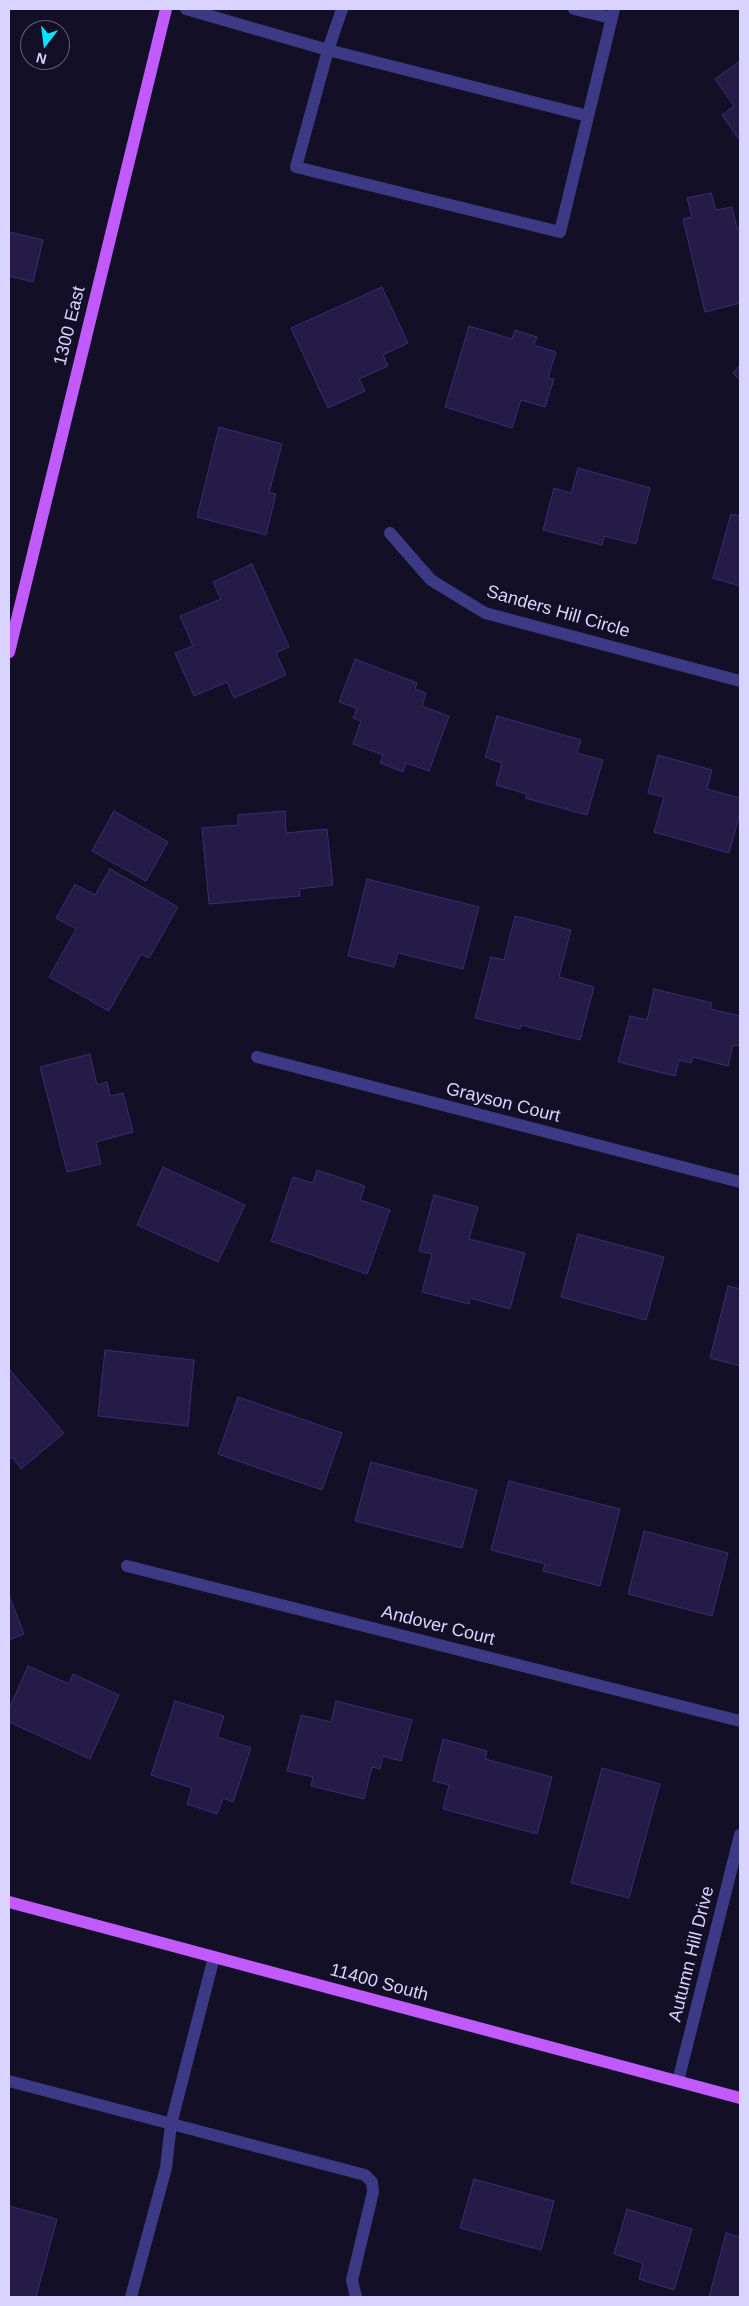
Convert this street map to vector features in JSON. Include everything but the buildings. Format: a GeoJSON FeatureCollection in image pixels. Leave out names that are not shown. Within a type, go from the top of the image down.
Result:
{"type":"FeatureCollection","features":[{"type":"Feature","properties":{"kind":"main road","name":"1300 East"},"geometry":{"type":"LineString","coordinates":[[9,652],[166,9]]}},
{"type":"Feature","properties":{"kind":"main road","name":"11400 South"},"geometry":{"type":"LineString","coordinates":[[9,1902],[740,2098]]}},
{"type":"Feature","properties":{"kind":"street"},"geometry":{"type":"LineString","coordinates":[[186,9],[328,50],[588,116]]}},
{"type":"Feature","properties":{"kind":"street"},"geometry":{"type":"LineString","coordinates":[[342,9],[328,50],[296,167],[560,232],[612,14],[574,9]]}},
{"type":"Feature","properties":{"kind":"street","name":"Sanders Hill Circle"},"geometry":{"type":"LineString","coordinates":[[390,532],[431,580],[485,613],[740,681]]}},
{"type":"Feature","properties":{"kind":"street","name":"Grayson Court"},"geometry":{"type":"LineString","coordinates":[[257,1057],[740,1182]]}},
{"type":"Feature","properties":{"kind":"street","name":"Andover Court"},"geometry":{"type":"LineString","coordinates":[[127,1566],[740,1721]]}},
{"type":"Feature","properties":{"kind":"street","name":"Autumn Hill Drive"},"geometry":{"type":"LineString","coordinates":[[678,2081],[740,1835]]}},
{"type":"Feature","properties":{"kind":"street"},"geometry":{"type":"LineString","coordinates":[[131,2297],[166,2168],[171,2124],[214,1957]]}},
{"type":"Feature","properties":{"kind":"street"},"geometry":{"type":"LineString","coordinates":[[9,2081],[365,2175],[372,2182],[373,2192],[352,2280],[356,2297]]}}]}
